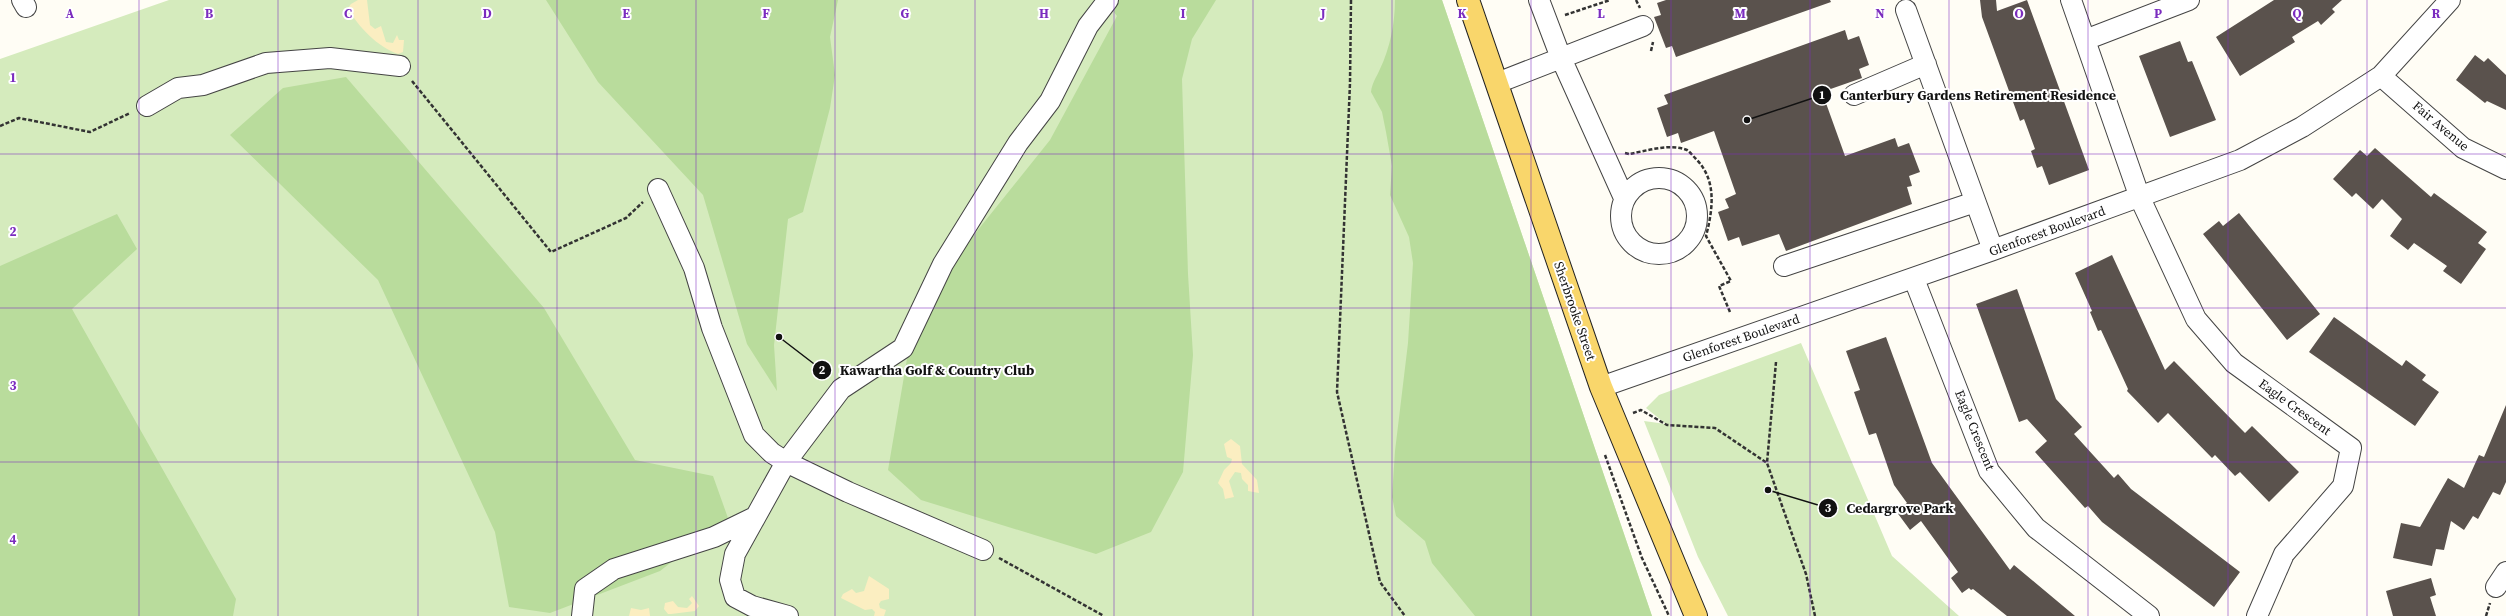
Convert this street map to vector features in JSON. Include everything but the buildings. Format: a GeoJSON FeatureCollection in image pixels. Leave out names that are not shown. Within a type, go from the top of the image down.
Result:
{"type":"FeatureCollection","features":[{"type":"Feature","properties":{"kind":"main road","name":"Sherbrooke Street"},"geometry":{"type":"LineString","coordinates":[[1468,0],[1601,387],[1616,420],[1696,616]]}},
{"type":"Feature","properties":{"kind":"street"},"geometry":{"type":"LineString","coordinates":[[788,616],[742,602],[735,597],[732,590],[730,580],[733,562],[753,518],[786,462],[841,388],[903,348],[944,264],[1018,143],[1050,101],[1088,26],[1108,0]]}},
{"type":"Feature","properties":{"kind":"street"},"geometry":{"type":"LineString","coordinates":[[1539,0],[1560,58],[1624,198]]}},
{"type":"Feature","properties":{"kind":"street"},"geometry":{"type":"LineString","coordinates":[[2071,0],[2140,198]]}},
{"type":"Feature","properties":{"kind":"street"},"geometry":{"type":"LineString","coordinates":[[2085,40],[2189,0]]}},
{"type":"Feature","properties":{"kind":"street","name":"Glenforest Boulevard"},"geometry":{"type":"LineString","coordinates":[[1601,387],[1914,279],[2140,198],[2240,160],[2302,127],[2381,76],[2450,0]]}},
{"type":"Feature","properties":{"kind":"street"},"geometry":{"type":"LineString","coordinates":[[1906,10],[1993,250]]}},
{"type":"Feature","properties":{"kind":"street"},"geometry":{"type":"LineString","coordinates":[[1497,83],[1643,26]]}},
{"type":"Feature","properties":{"kind":"street"},"geometry":{"type":"LineString","coordinates":[[147,106],[178,88],[203,85],[266,63],[330,58],[400,66]]}},
{"type":"Feature","properties":{"kind":"street"},"geometry":{"type":"LineString","coordinates":[[1854,95],[1926,64]]}},
{"type":"Feature","properties":{"kind":"street","name":"Fair Avenue"},"geometry":{"type":"LineString","coordinates":[[2381,76],[2463,148],[2506,169]]}},
{"type":"Feature","properties":{"kind":"street"},"geometry":{"type":"LineString","coordinates":[[658,189],[694,268],[712,328],[754,435],[772,453],[786,462],[848,492],[983,550]]}},
{"type":"Feature","properties":{"kind":"street","name":"Eagle Crescent"},"geometry":{"type":"LineString","coordinates":[[2140,198],[2196,319],[2234,363],[2351,448],[2343,486],[2284,554],[2257,616]]}},
{"type":"Feature","properties":{"kind":"street"},"geometry":{"type":"LineString","coordinates":[[1784,266],[1975,202]]}},
{"type":"Feature","properties":{"kind":"street","name":"Eagle Crescent"},"geometry":{"type":"LineString","coordinates":[[1914,279],[1989,471],[2036,528],[2149,616]]}},
{"type":"Feature","properties":{"kind":"street"},"geometry":{"type":"LineString","coordinates":[[582,616],[584,589],[614,569],[714,537],[753,518]]}},
{"type":"Feature","properties":{"kind":"path"},"geometry":{"type":"LineString","coordinates":[[1351,0],[1350,83],[1337,392],[1380,582],[1405,616]]}},
{"type":"Feature","properties":{"kind":"path"},"geometry":{"type":"LineString","coordinates":[[1567,23],[1565,16],[1610,0]]}},
{"type":"Feature","properties":{"kind":"path"},"geometry":{"type":"LineString","coordinates":[[400,66],[551,252],[626,218],[658,189]]}},
{"type":"Feature","properties":{"kind":"path"},"geometry":{"type":"LineString","coordinates":[[0,126],[19,118],[90,132],[147,106]]}},
{"type":"Feature","properties":{"kind":"path"},"geometry":{"type":"LineString","coordinates":[[1622,152],[1629,154],[1667,147],[1687,150],[1706,169],[1711,193],[1711,215],[1706,236],[1731,281],[1719,286],[1730,312]]}},
{"type":"Feature","properties":{"kind":"path"},"geometry":{"type":"LineString","coordinates":[[1776,362],[1768,463],[1806,574],[1815,616]]}},
{"type":"Feature","properties":{"kind":"path"},"geometry":{"type":"LineString","coordinates":[[1616,420],[1640,410],[1666,425],[1715,428],[1768,463]]}},
{"type":"Feature","properties":{"kind":"path"},"geometry":{"type":"LineString","coordinates":[[1604,449],[1642,558],[1669,616]]}},
{"type":"Feature","properties":{"kind":"path"},"geometry":{"type":"LineString","coordinates":[[983,550],[1104,616]]}},
{"type":"Feature","properties":{"kind":"green space"},"geometry":{"type":"Polygon","coordinates":[[[169,0],[1442,0],[1652,616],[0,616],[0,59],[169,0]]]}},
{"type":"Feature","properties":{"kind":"green space"},"geometry":{"type":"Polygon","coordinates":[[[546,0],[838,0],[830,37],[835,75],[830,108],[803,212],[788,219],[774,345],[777,391],[747,344],[703,195],[598,82],[546,0]]]}},
{"type":"Feature","properties":{"kind":"green space"},"geometry":{"type":"Polygon","coordinates":[[[1104,0],[1216,0],[1192,39],[1182,79],[1188,274],[1193,355],[1183,472],[1151,532],[1096,554],[921,500],[888,470],[908,353],[961,251],[1050,140],[1117,16],[1104,0]]]}},
{"type":"Feature","properties":{"kind":"green space"},"geometry":{"type":"Polygon","coordinates":[[[1395,0],[1442,0],[1652,616],[1475,616],[1432,563],[1425,541],[1396,516],[1392,497],[1395,451],[1408,343],[1413,263],[1409,237],[1390,195],[1392,166],[1386,132],[1382,112],[1371,92],[1373,83],[1384,61],[1389,44],[1393,26],[1395,0]]]}},
{"type":"Feature","properties":{"kind":"green space"},"geometry":{"type":"Polygon","coordinates":[[[346,77],[544,308],[635,460],[713,476],[728,518],[660,571],[550,613],[509,607],[495,532],[378,280],[230,135],[283,88],[346,77]]]}},
{"type":"Feature","properties":{"kind":"green space"},"geometry":{"type":"Polygon","coordinates":[[[117,214],[137,249],[72,309],[236,599],[233,616],[0,616],[0,266],[117,214]]]}},
{"type":"Feature","properties":{"kind":"green space"},"geometry":{"type":"Polygon","coordinates":[[[1801,343],[1892,556],[1959,616],[1728,616],[1698,557],[1644,421],[1666,424],[1646,408],[1659,395],[1801,343]]]}},
{"type":"Feature","properties":{"kind":"sand"},"geometry":{"type":"Polygon","coordinates":[[[358,0],[367,0],[370,25],[375,29],[381,26],[386,42],[393,43],[397,35],[399,40],[404,40],[403,52],[398,54],[391,51],[383,47],[369,36],[348,8],[351,4],[358,0]]]}},
{"type":"Feature","properties":{"kind":"sand"},"geometry":{"type":"Polygon","coordinates":[[[1231,439],[1240,446],[1242,464],[1257,480],[1259,493],[1248,491],[1248,485],[1242,479],[1241,473],[1235,472],[1229,481],[1234,497],[1225,499],[1223,489],[1218,483],[1224,470],[1231,463],[1232,459],[1227,457],[1224,444],[1231,439]]]}},
{"type":"Feature","properties":{"kind":"sand"},"geometry":{"type":"Polygon","coordinates":[[[869,576],[889,589],[889,599],[881,601],[879,604],[880,608],[886,610],[884,616],[874,616],[875,612],[872,609],[865,610],[841,598],[843,594],[852,589],[856,593],[864,591],[869,576]]]}},
{"type":"Feature","properties":{"kind":"sand"},"geometry":{"type":"Polygon","coordinates":[[[692,596],[699,606],[695,611],[668,614],[664,609],[665,603],[673,601],[678,607],[687,608],[692,603],[689,599],[692,596]]]}},
{"type":"Feature","properties":{"kind":"sand"},"geometry":{"type":"Polygon","coordinates":[[[631,608],[641,610],[649,608],[650,616],[629,616],[631,608]]]}},
{"type":"Feature","properties":{"kind":"place","name":"Canterbury Gardens Retirement Residence"},"geometry":{"type":"Point","coordinates":[1747,120]}},
{"type":"Feature","properties":{"kind":"place","name":"Kawartha Golf & Country Club"},"geometry":{"type":"Point","coordinates":[779,337]}},
{"type":"Feature","properties":{"kind":"place","name":"Cedargrove Park"},"geometry":{"type":"Point","coordinates":[1768,490]}}]}
